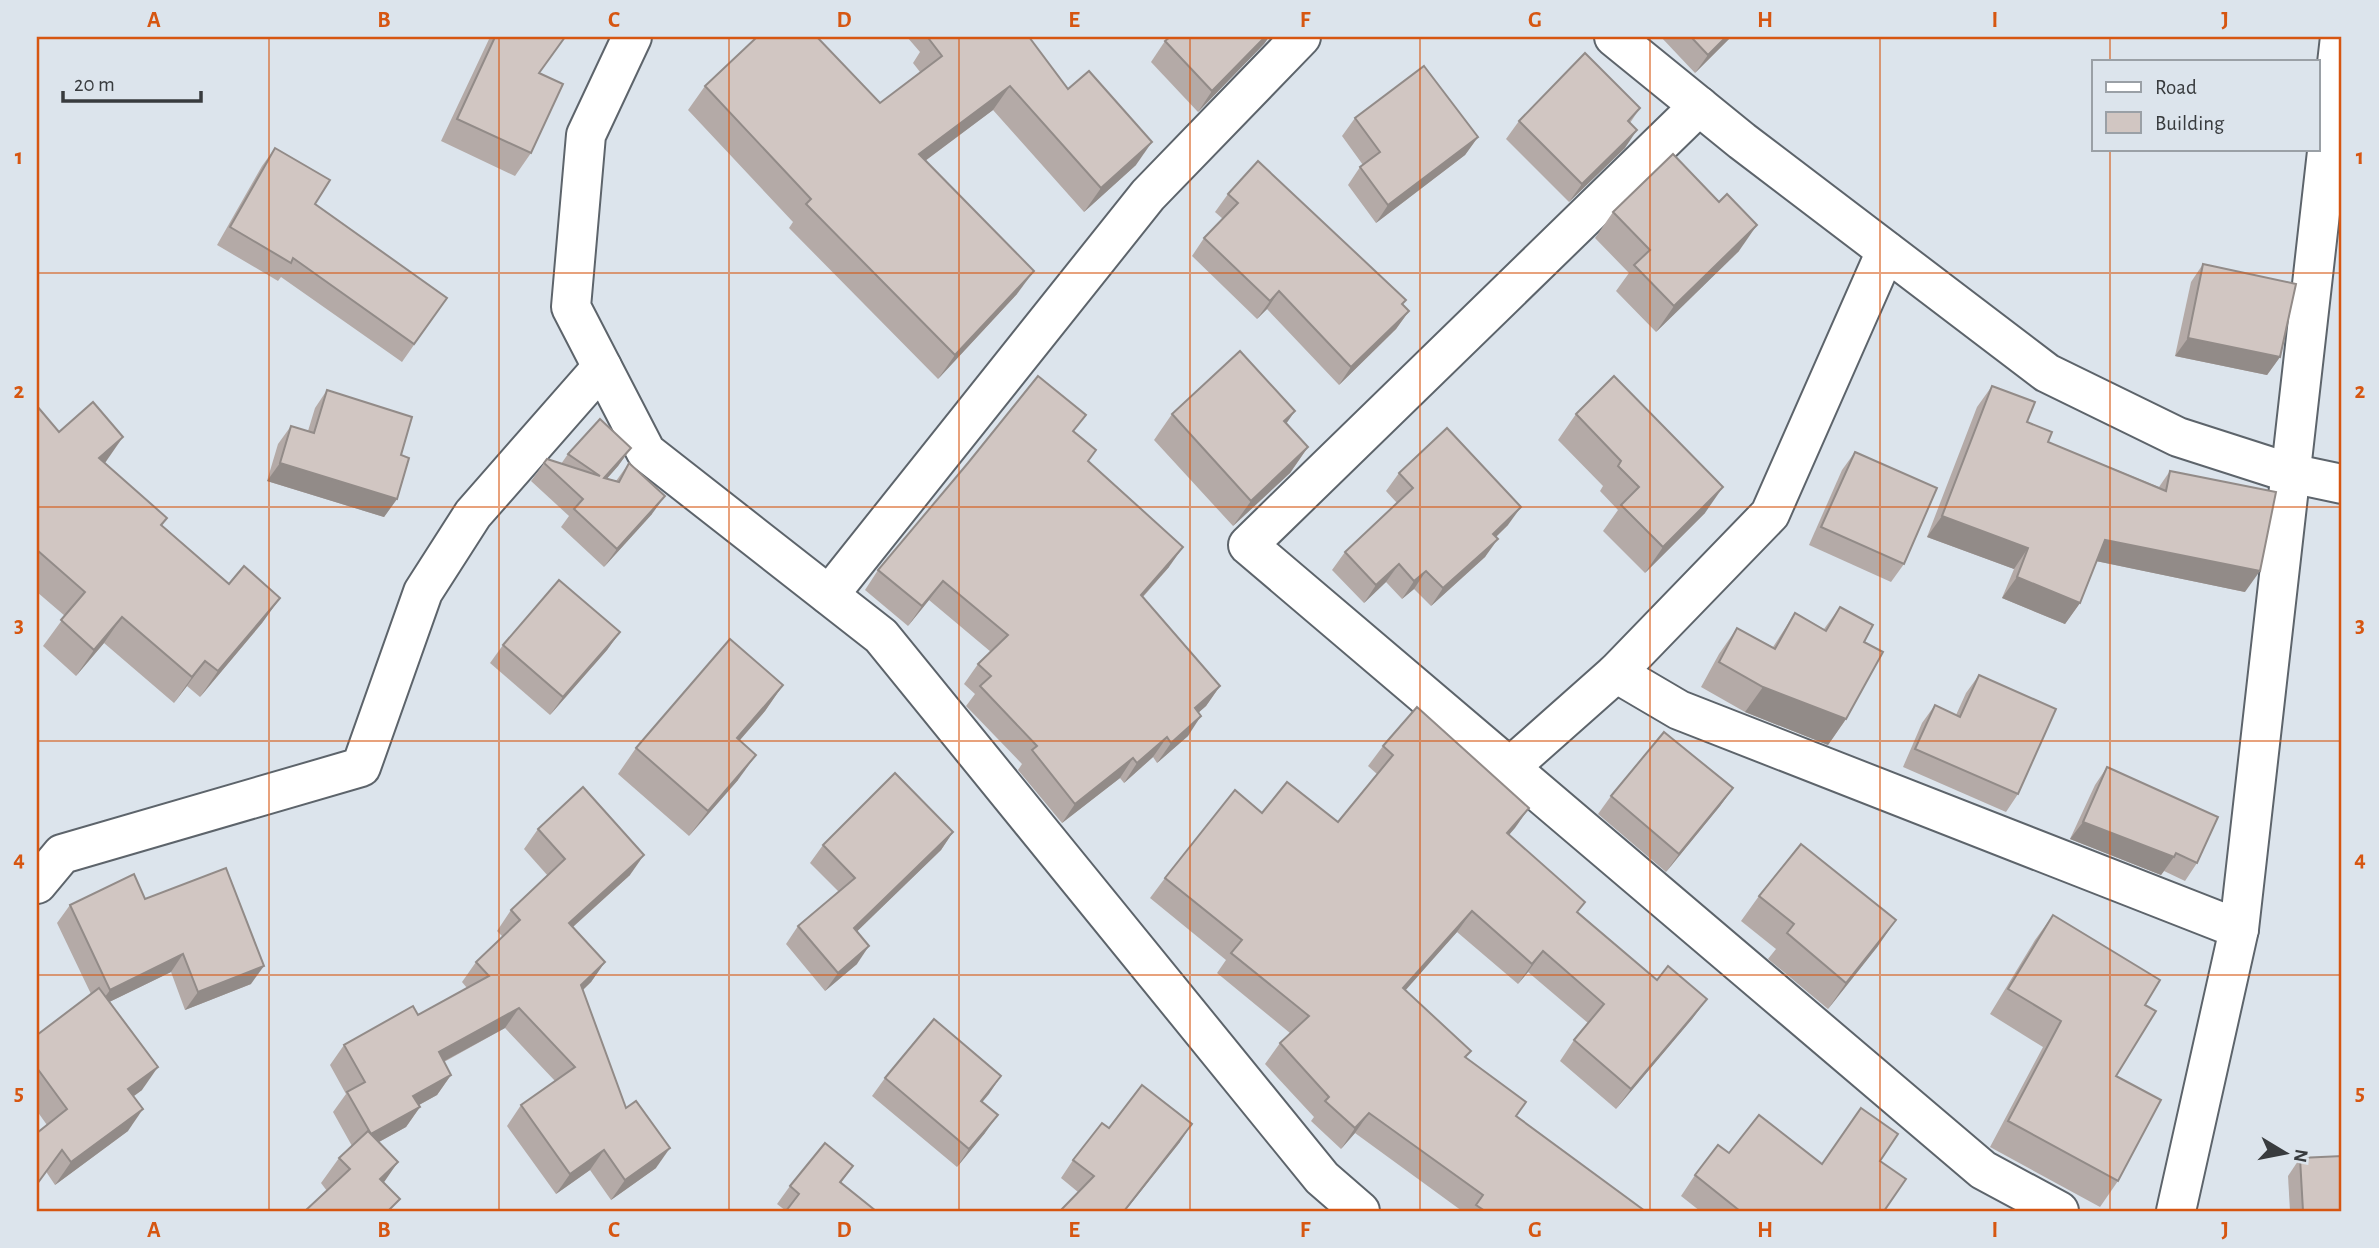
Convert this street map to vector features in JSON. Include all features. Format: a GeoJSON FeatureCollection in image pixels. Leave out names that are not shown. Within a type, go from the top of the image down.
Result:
{"type":"FeatureCollection","features":[{"type":"Feature","properties":{"kind":"street"},"geometry":{"type":"LineString","coordinates":[[632,37],[586,135],[571,307],[646,452],[881,636],[1322,1178],[1360,1211]]}},
{"type":"Feature","properties":{"kind":"street"},"geometry":{"type":"LineString","coordinates":[[829,595],[1148,195],[1301,37]]}},
{"type":"Feature","properties":{"kind":"street"},"geometry":{"type":"LineString","coordinates":[[1614,37],[1699,106],[2047,373],[2178,437],[2290,473],[2342,484]]}},
{"type":"Feature","properties":{"kind":"street"},"geometry":{"type":"LineString","coordinates":[[2176,1211],[2239,929],[2340,37]]}},
{"type":"Feature","properties":{"kind":"street"},"geometry":{"type":"LineString","coordinates":[[1699,106],[1248,545],[1983,1170],[2059,1211]]}},
{"type":"Feature","properties":{"kind":"street"},"geometry":{"type":"LineString","coordinates":[[1510,767],[1616,673],[1770,514],[1886,251]]}},
{"type":"Feature","properties":{"kind":"street"},"geometry":{"type":"LineString","coordinates":[[37,884],[62,854],[362,767],[423,592],[473,514],[603,368]]}},
{"type":"Feature","properties":{"kind":"street"},"geometry":{"type":"LineString","coordinates":[[1616,673],[1679,710],[2239,929]]}},
{"type":"Feature","properties":{"kind":"building"},"geometry":{"type":"Polygon","coordinates":[[[495,37],[565,37],[539,73],[563,84],[531,153],[457,119],[495,37]]]}},
{"type":"Feature","properties":{"kind":"building"},"geometry":{"type":"Polygon","coordinates":[[[757,37],[817,37],[880,103],[942,56],[929,39],[932,37],[1029,37],[1068,89],[1089,71],[1152,142],[1101,188],[1010,86],[919,154],[1034,271],[955,355],[806,204],[811,199],[705,86],[757,37]]]}},
{"type":"Feature","properties":{"kind":"building"},"geometry":{"type":"Polygon","coordinates":[[[1170,37],[1265,37],[1212,91],[1165,41],[1170,37]]]}},
{"type":"Feature","properties":{"kind":"building"},"geometry":{"type":"Polygon","coordinates":[[[1691,37],[1726,37],[1708,55],[1691,37]]]}},
{"type":"Feature","properties":{"kind":"building"},"geometry":{"type":"Polygon","coordinates":[[[1585,53],[1640,108],[1628,121],[1637,130],[1582,184],[1519,121],[1585,53]]]}},
{"type":"Feature","properties":{"kind":"building"},"geometry":{"type":"Polygon","coordinates":[[[1424,66],[1478,137],[1388,205],[1360,167],[1380,152],[1355,118],[1424,66]]]}},
{"type":"Feature","properties":{"kind":"building"},"geometry":{"type":"Polygon","coordinates":[[[275,148],[330,180],[315,204],[447,298],[414,344],[293,258],[291,263],[230,227],[275,148]]]}},
{"type":"Feature","properties":{"kind":"building"},"geometry":{"type":"Polygon","coordinates":[[[1673,154],[1719,202],[1727,194],[1757,225],[1674,306],[1634,265],[1650,250],[1613,212],[1673,154]]]}},
{"type":"Feature","properties":{"kind":"building"},"geometry":{"type":"Polygon","coordinates":[[[1258,161],[1406,300],[1402,304],[1409,311],[1351,367],[1279,291],[1270,301],[1204,238],[1238,203],[1228,194],[1258,161]]]}},
{"type":"Feature","properties":{"kind":"building"},"geometry":{"type":"Polygon","coordinates":[[[2203,264],[2296,284],[2280,357],[2188,338],[2203,264]]]}},
{"type":"Feature","properties":{"kind":"building"},"geometry":{"type":"Polygon","coordinates":[[[1240,351],[1295,411],[1284,421],[1308,447],[1251,501],[1172,414],[1240,351]]]}},
{"type":"Feature","properties":{"kind":"building"},"geometry":{"type":"Polygon","coordinates":[[[1038,376],[1086,415],[1073,431],[1096,450],[1088,461],[1183,547],[1141,595],[1220,686],[1195,708],[1201,716],[1171,743],[1167,737],[1137,763],[1133,758],[1075,804],[1032,750],[1037,746],[980,686],[991,676],[978,664],[1008,635],[943,581],[922,606],[878,570],[1038,376]]]}},
{"type":"Feature","properties":{"kind":"building"},"geometry":{"type":"Polygon","coordinates":[[[1614,376],[1723,487],[1663,547],[1621,505],[1639,487],[1618,466],[1621,461],[1576,414],[1614,376]]]}},
{"type":"Feature","properties":{"kind":"building"},"geometry":{"type":"Polygon","coordinates":[[[1992,386],[2035,402],[2027,422],[2052,432],[2048,442],[2166,491],[2170,471],[2276,492],[2260,571],[2105,540],[2080,603],[2017,577],[2028,548],[1942,516],[1992,386]]]}},
{"type":"Feature","properties":{"kind":"building"},"geometry":{"type":"Polygon","coordinates":[[[327,390],[412,417],[401,455],[409,458],[397,499],[280,463],[291,426],[314,433],[327,390]]]}},
{"type":"Feature","properties":{"kind":"building"},"geometry":{"type":"Polygon","coordinates":[[[93,402],[123,437],[99,458],[167,518],[161,525],[229,584],[244,566],[280,598],[218,671],[205,661],[192,677],[122,617],[94,650],[61,620],[85,592],[37,550],[37,406],[59,432],[93,402]]]}},
{"type":"Feature","properties":{"kind":"building"},"geometry":{"type":"Polygon","coordinates":[[[600,419],[631,448],[604,478],[619,482],[629,463],[665,496],[617,549],[574,509],[583,499],[544,463],[547,459],[600,476],[568,454],[600,419]]]}},
{"type":"Feature","properties":{"kind":"building"},"geometry":{"type":"Polygon","coordinates":[[[1447,428],[1521,507],[1493,534],[1498,539],[1443,588],[1426,571],[1414,581],[1399,564],[1376,585],[1345,552],[1413,488],[1399,473],[1447,428]]]}},
{"type":"Feature","properties":{"kind":"building"},"geometry":{"type":"Polygon","coordinates":[[[1855,452],[1937,488],[1904,564],[1821,527],[1855,452]]]}},
{"type":"Feature","properties":{"kind":"building"},"geometry":{"type":"Polygon","coordinates":[[[559,580],[620,632],[563,697],[503,645],[559,580]]]}},
{"type":"Feature","properties":{"kind":"building"},"geometry":{"type":"Polygon","coordinates":[[[1840,607],[1873,625],[1864,642],[1883,652],[1846,719],[1763,687],[1719,662],[1737,628],[1775,649],[1795,613],[1826,631],[1840,607]]]}},
{"type":"Feature","properties":{"kind":"building"},"geometry":{"type":"Polygon","coordinates":[[[730,639],[783,685],[737,738],[756,755],[708,811],[636,748],[730,639]]]}},
{"type":"Feature","properties":{"kind":"building"},"geometry":{"type":"Polygon","coordinates":[[[1979,675],[2056,709],[2018,794],[1915,749],[1935,705],[1960,717],[1979,675]]]}},
{"type":"Feature","properties":{"kind":"building"},"geometry":{"type":"Polygon","coordinates":[[[1417,707],[1529,808],[1507,833],[1585,902],[1577,912],[1657,980],[1668,966],[1707,999],[1631,1089],[1574,1040],[1604,1004],[1543,951],[1532,964],[1472,911],[1403,988],[1471,1051],[1465,1057],[1526,1102],[1516,1116],[1645,1211],[1485,1211],[1476,1205],[1483,1195],[1369,1113],[1355,1128],[1325,1101],[1329,1097],[1280,1043],[1309,1016],[1231,953],[1242,940],[1165,878],[1235,790],[1262,813],[1287,782],[1338,822],[1393,755],[1383,746],[1417,707]]]}},
{"type":"Feature","properties":{"kind":"building"},"geometry":{"type":"Polygon","coordinates":[[[1664,732],[1733,788],[1679,854],[1611,796],[1664,732]]]}},
{"type":"Feature","properties":{"kind":"building"},"geometry":{"type":"Polygon","coordinates":[[[2107,767],[2218,817],[2197,863],[2176,853],[2174,857],[2083,822],[2107,767]]]}},
{"type":"Feature","properties":{"kind":"building"},"geometry":{"type":"Polygon","coordinates":[[[895,773],[953,832],[854,928],[869,946],[838,973],[798,926],[855,878],[823,845],[895,773]]]}},
{"type":"Feature","properties":{"kind":"building"},"geometry":{"type":"Polygon","coordinates":[[[583,787],[644,855],[569,923],[605,962],[581,985],[626,1108],[636,1101],[670,1148],[625,1180],[604,1150],[570,1174],[521,1105],[575,1067],[519,1008],[439,1052],[451,1075],[413,1096],[420,1107],[371,1134],[347,1092],[365,1082],[344,1045],[413,1006],[418,1015],[489,976],[476,962],[520,920],[511,910],[565,859],[538,829],[583,787]]]}},
{"type":"Feature","properties":{"kind":"building"},"geometry":{"type":"Polygon","coordinates":[[[1801,844],[1896,920],[1846,983],[1787,933],[1794,924],[1759,896],[1801,844]]]}},
{"type":"Feature","properties":{"kind":"building"},"geometry":{"type":"Polygon","coordinates":[[[226,868],[264,966],[198,992],[183,954],[110,990],[70,905],[134,874],[145,899],[226,868]]]}},
{"type":"Feature","properties":{"kind":"building"},"geometry":{"type":"Polygon","coordinates":[[[2053,915],[2160,980],[2145,1005],[2156,1011],[2116,1076],[2161,1100],[2118,1181],[2008,1121],[2061,1021],[2008,989],[2053,915]]]}},
{"type":"Feature","properties":{"kind":"building"},"geometry":{"type":"Polygon","coordinates":[[[99,988],[158,1067],[128,1089],[143,1109],[71,1162],[62,1150],[37,1184],[37,1133],[67,1109],[37,1068],[37,1035],[99,988]]]}},
{"type":"Feature","properties":{"kind":"building"},"geometry":{"type":"Polygon","coordinates":[[[934,1019],[1001,1076],[981,1101],[998,1115],[969,1149],[885,1078],[934,1019]]]}},
{"type":"Feature","properties":{"kind":"building"},"geometry":{"type":"Polygon","coordinates":[[[1142,1085],[1192,1124],[1124,1211],[1060,1211],[1094,1176],[1073,1160],[1102,1123],[1109,1128],[1142,1085]]]}},
{"type":"Feature","properties":{"kind":"building"},"geometry":{"type":"Polygon","coordinates":[[[1861,1108],[1898,1134],[1880,1161],[1906,1179],[1884,1211],[1740,1211],[1695,1175],[1718,1145],[1729,1153],[1759,1115],[1822,1164],[1861,1108]]]}},
{"type":"Feature","properties":{"kind":"building"},"geometry":{"type":"Polygon","coordinates":[[[368,1131],[398,1162],[380,1179],[400,1199],[388,1211],[305,1211],[350,1169],[339,1158],[368,1131]]]}},
{"type":"Feature","properties":{"kind":"building"},"geometry":{"type":"Polygon","coordinates":[[[825,1143],[853,1166],[840,1182],[876,1211],[786,1211],[799,1194],[790,1186],[825,1143]]]}},
{"type":"Feature","properties":{"kind":"building"},"geometry":{"type":"Polygon","coordinates":[[[2342,1156],[2342,1211],[2303,1211],[2300,1158],[2342,1156]]]}}]}
